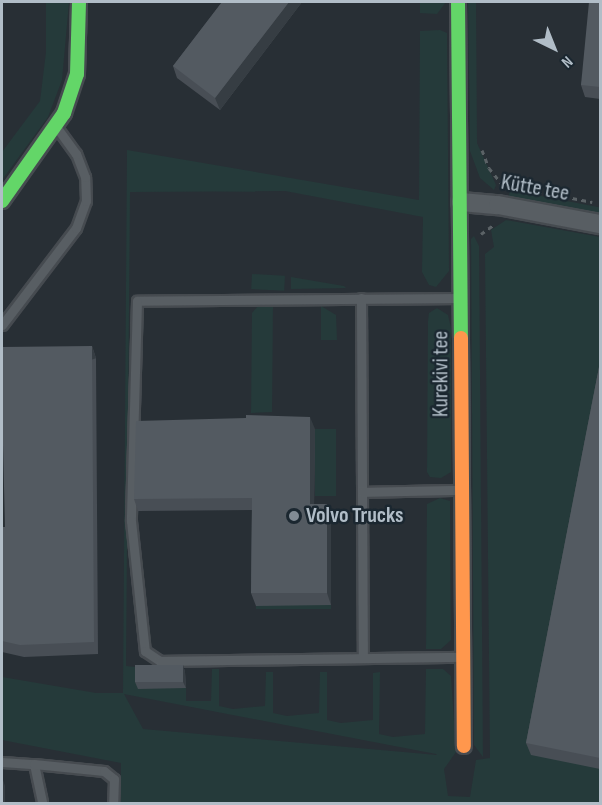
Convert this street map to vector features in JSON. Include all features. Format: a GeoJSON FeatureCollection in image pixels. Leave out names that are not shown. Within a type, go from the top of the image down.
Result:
{"type":"FeatureCollection","features":[{"type":"Feature","properties":{"kind":"street"},"geometry":{"type":"LineString","coordinates":[[2,201],[56,126],[77,74],[79,2]]}},
{"type":"Feature","properties":{"kind":"street","name":"Kurekivi tee"},"geometry":{"type":"LineString","coordinates":[[458,2],[464,746]]}},
{"type":"Feature","properties":{"kind":"street","name":"Kütte tee"},"geometry":{"type":"LineString","coordinates":[[461,202],[498,205],[600,224]]}},
{"type":"Feature","properties":{"kind":"lane"},"geometry":{"type":"LineString","coordinates":[[2,325],[76,228],[86,201],[82,169],[56,126]]}},
{"type":"Feature","properties":{"kind":"lane"},"geometry":{"type":"LineString","coordinates":[[360,298],[363,658]]}},
{"type":"Feature","properties":{"kind":"lane"},"geometry":{"type":"LineString","coordinates":[[462,298],[137,301],[131,521],[145,651],[160,661],[464,657]]}},
{"type":"Feature","properties":{"kind":"lane"},"geometry":{"type":"LineString","coordinates":[[362,492],[463,490]]}},
{"type":"Feature","properties":{"kind":"lane"},"geometry":{"type":"LineString","coordinates":[[2,762],[104,771],[114,779],[114,804]]}},
{"type":"Feature","properties":{"kind":"lane"},"geometry":{"type":"LineString","coordinates":[[34,764],[42,802]]}},
{"type":"Feature","properties":{"kind":"path"},"geometry":{"type":"LineString","coordinates":[[482,145],[489,168],[502,184],[600,204]]}},
{"type":"Feature","properties":{"kind":"green space"},"geometry":{"type":"Polygon","coordinates":[[[46,2],[69,2],[62,80],[48,117],[2,180],[2,152],[40,101],[46,52],[46,2]]]}},
{"type":"Feature","properties":{"kind":"green space"},"geometry":{"type":"Polygon","coordinates":[[[420,2],[446,2],[437,14],[420,13],[420,2]]]}},
{"type":"Feature","properties":{"kind":"green space"},"geometry":{"type":"Polygon","coordinates":[[[468,2],[476,2],[477,143],[496,185],[494,190],[480,178],[470,151],[468,2]]]}},
{"type":"Feature","properties":{"kind":"green space"},"geometry":{"type":"Polygon","coordinates":[[[440,30],[447,33],[449,271],[436,287],[429,285],[422,272],[423,217],[285,191],[130,192],[126,666],[136,667],[186,688],[186,701],[211,701],[212,669],[219,669],[219,706],[233,709],[265,706],[266,672],[273,672],[273,713],[287,716],[319,713],[320,672],[327,672],[327,720],[341,723],[373,720],[373,673],[380,672],[379,734],[393,737],[425,734],[426,669],[443,669],[451,676],[456,752],[444,769],[448,796],[470,797],[476,760],[490,758],[485,254],[494,247],[491,230],[506,220],[600,237],[600,803],[121,803],[121,763],[2,740],[2,677],[96,693],[123,693],[127,150],[419,200],[420,31],[440,30]],[[124,694],[143,729],[436,754],[124,694]]]}},
{"type":"Feature","properties":{"kind":"green space"},"geometry":{"type":"Polygon","coordinates":[[[510,190],[600,207],[599,214],[509,197],[510,190]]]}},
{"type":"Feature","properties":{"kind":"green space"},"geometry":{"type":"Polygon","coordinates":[[[474,236],[479,246],[483,757],[474,745],[471,239],[474,236]]]}},
{"type":"Feature","properties":{"kind":"green space"},"geometry":{"type":"Polygon","coordinates":[[[252,274],[285,276],[284,291],[251,289],[252,274]]]}},
{"type":"Feature","properties":{"kind":"green space"},"geometry":{"type":"Polygon","coordinates":[[[291,277],[344,286],[346,288],[291,289],[291,277]]]}},
{"type":"Feature","properties":{"kind":"green space"},"geometry":{"type":"Polygon","coordinates":[[[258,306],[273,306],[272,412],[251,413],[252,313],[258,306]]]}},
{"type":"Feature","properties":{"kind":"green space"},"geometry":{"type":"Polygon","coordinates":[[[321,306],[336,315],[337,340],[321,340],[321,306]]]}},
{"type":"Feature","properties":{"kind":"green space"},"geometry":{"type":"Polygon","coordinates":[[[437,308],[448,315],[451,328],[451,472],[441,478],[430,477],[427,472],[428,321],[429,313],[437,308]]]}},
{"type":"Feature","properties":{"kind":"green space"},"geometry":{"type":"Polygon","coordinates":[[[315,429],[336,429],[336,496],[315,496],[315,429]]]}},
{"type":"Feature","properties":{"kind":"green space"},"geometry":{"type":"Polygon","coordinates":[[[440,498],[450,501],[451,640],[441,649],[426,649],[427,504],[440,498]]]}},
{"type":"Feature","properties":{"kind":"green space"},"geometry":{"type":"Polygon","coordinates":[[[256,605],[331,605],[331,609],[256,609],[256,605]]]}},
{"type":"Feature","properties":{"kind":"building"},"geometry":{"type":"Polygon","coordinates":[[[222,2],[289,2],[215,98],[173,66],[222,2]]]}},
{"type":"Feature","properties":{"kind":"building"},"geometry":{"type":"Polygon","coordinates":[[[589,2],[600,2],[600,87],[581,85],[589,2]]]}},
{"type":"Feature","properties":{"kind":"building"},"geometry":{"type":"Polygon","coordinates":[[[92,346],[94,642],[20,645],[2,641],[2,527],[5,527],[2,347],[92,346]]]}},
{"type":"Feature","properties":{"kind":"building"},"geometry":{"type":"Polygon","coordinates":[[[600,362],[600,758],[526,743],[600,362]]]}},
{"type":"Feature","properties":{"kind":"building","name":"Volvo Trucks"},"geometry":{"type":"Polygon","coordinates":[[[246,415],[310,417],[310,504],[327,504],[327,593],[251,593],[252,498],[134,499],[136,421],[246,418],[246,415]]]}},
{"type":"Feature","properties":{"kind":"building"},"geometry":{"type":"Polygon","coordinates":[[[135,665],[183,665],[183,682],[135,682],[135,665]]]}},
{"type":"Feature","properties":{"kind":"traffic: fast"},"geometry":{"type":"LineString","coordinates":[[2,201],[64,113],[77,74],[79,2]]}},
{"type":"Feature","properties":{"kind":"traffic: fast"},"geometry":{"type":"LineString","coordinates":[[458,2],[461,338]]}},
{"type":"Feature","properties":{"kind":"traffic: slow"},"geometry":{"type":"LineString","coordinates":[[461,338],[464,746]]}},
{"type":"Feature","properties":{"kind":"place","name":"Volvo Trucks"},"geometry":{"type":"Point","coordinates":[294,516]}}]}
